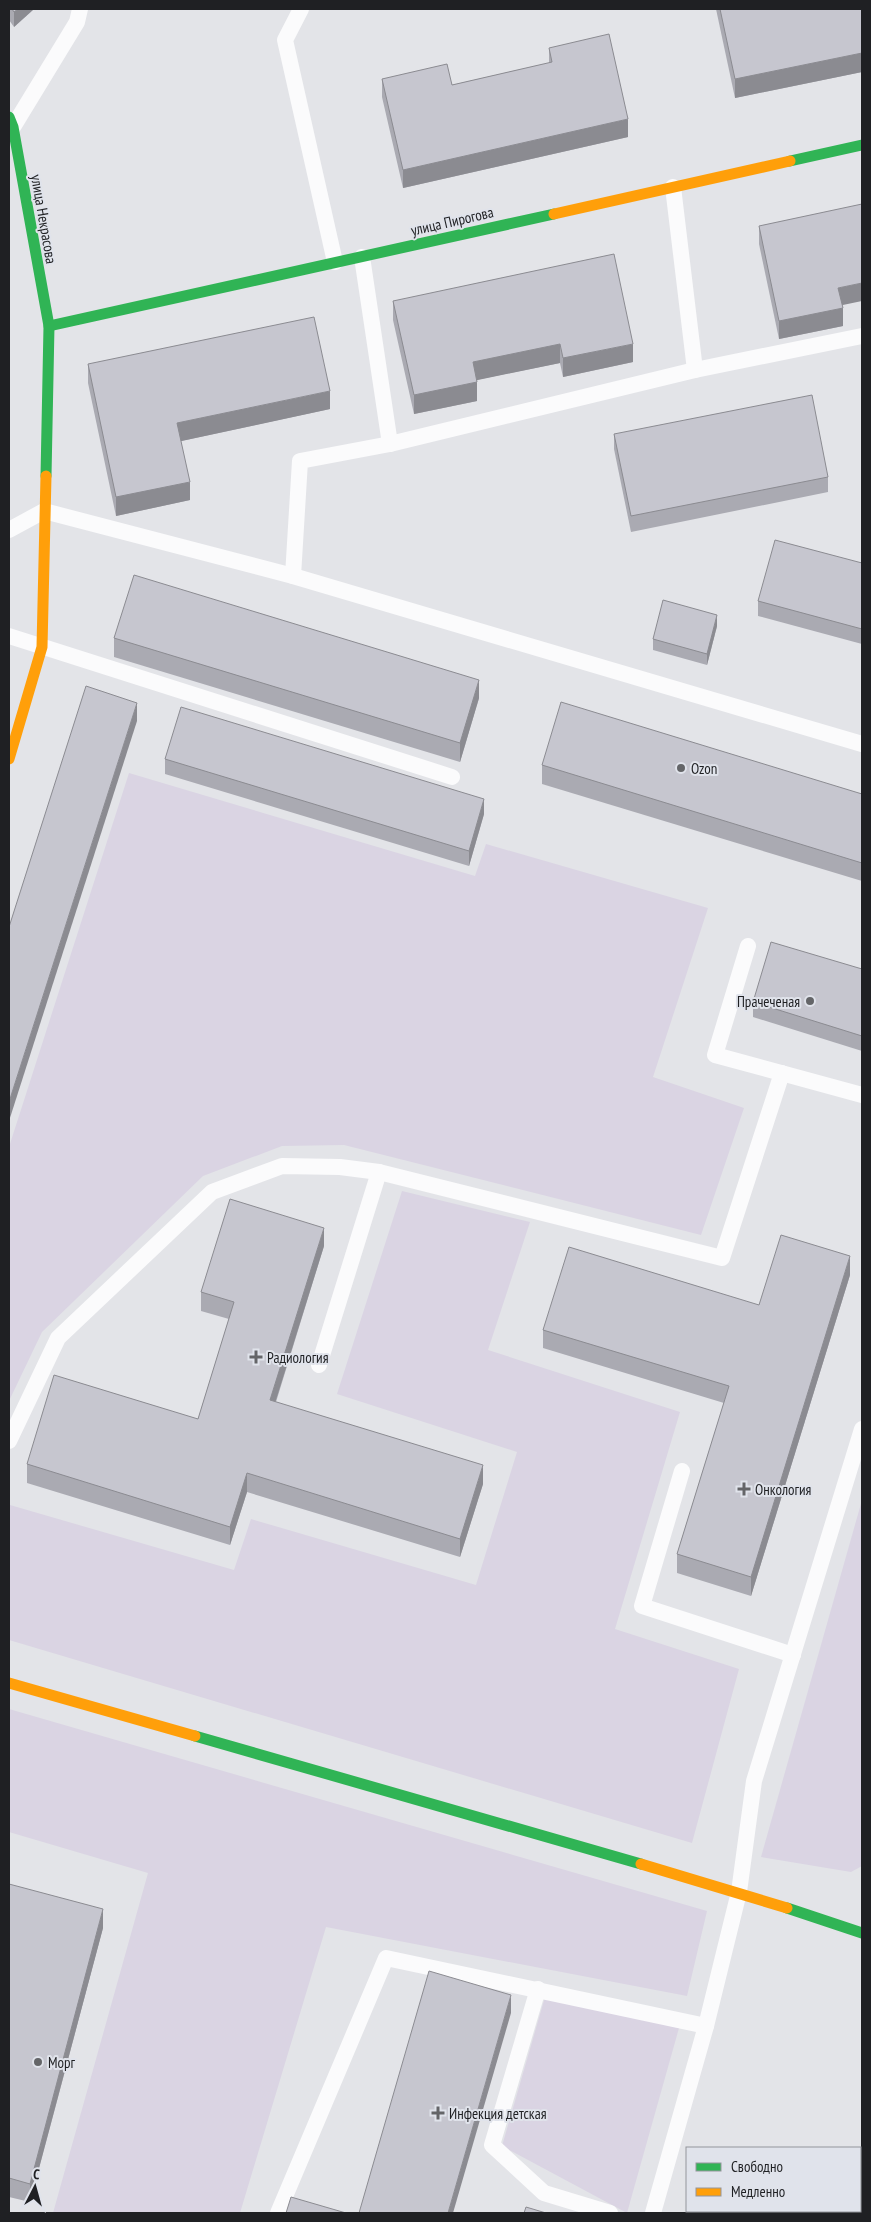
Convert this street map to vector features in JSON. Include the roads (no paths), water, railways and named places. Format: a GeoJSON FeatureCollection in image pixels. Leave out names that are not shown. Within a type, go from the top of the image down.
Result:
{"type":"FeatureCollection","features":[{"type":"Feature","properties":{"kind":"street","name":"улица Некрасова"},"geometry":{"type":"LineString","coordinates":[[9,758],[42,647],[48,326],[11,122]]}},
{"type":"Feature","properties":{"kind":"street","name":"улица Пирогова"},"geometry":{"type":"LineString","coordinates":[[48,326],[862,145]]}},
{"type":"Feature","properties":{"kind":"street"},"geometry":{"type":"LineString","coordinates":[[9,1683],[739,1892],[862,1933]]}},
{"type":"Feature","properties":{"kind":"lane"},"geometry":{"type":"LineString","coordinates":[[11,122],[77,22],[80,9]]}},
{"type":"Feature","properties":{"kind":"lane"},"geometry":{"type":"LineString","coordinates":[[301,9],[286,40],[335,262]]}},
{"type":"Feature","properties":{"kind":"lane"},"geometry":{"type":"LineString","coordinates":[[673,188],[695,370]]}},
{"type":"Feature","properties":{"kind":"lane"},"geometry":{"type":"LineString","coordinates":[[362,257],[390,444]]}},
{"type":"Feature","properties":{"kind":"lane"},"geometry":{"type":"LineString","coordinates":[[293,576],[300,461],[390,444],[695,370],[862,336]]}},
{"type":"Feature","properties":{"kind":"lane"},"geometry":{"type":"LineString","coordinates":[[9,530],[44,510],[293,576],[862,744]]}},
{"type":"Feature","properties":{"kind":"lane"},"geometry":{"type":"LineString","coordinates":[[9,636],[452,777]]}},
{"type":"Feature","properties":{"kind":"lane"},"geometry":{"type":"LineString","coordinates":[[748,946],[715,1055],[862,1094]]}},
{"type":"Feature","properties":{"kind":"lane"},"geometry":{"type":"LineString","coordinates":[[9,1441],[58,1338],[212,1192],[282,1166],[340,1167],[379,1172],[722,1258],[782,1073]]}},
{"type":"Feature","properties":{"kind":"lane"},"geometry":{"type":"LineString","coordinates":[[319,1365],[379,1172]]}},
{"type":"Feature","properties":{"kind":"lane"},"geometry":{"type":"LineString","coordinates":[[653,2213],[706,2026],[739,1892],[754,1781],[862,1429]]}},
{"type":"Feature","properties":{"kind":"lane"},"geometry":{"type":"LineString","coordinates":[[682,1471],[642,1606],[793,1655]]}},
{"type":"Feature","properties":{"kind":"lane"},"geometry":{"type":"LineString","coordinates":[[278,2213],[386,1958],[706,2026]]}},
{"type":"Feature","properties":{"kind":"lane"},"geometry":{"type":"LineString","coordinates":[[538,1989],[492,2145],[544,2193],[610,2213]]}},
{"type":"Feature","properties":{"kind":"place","name":"Ozon"},"geometry":{"type":"Point","coordinates":[681,768]}},
{"type":"Feature","properties":{"kind":"place","name":"Прачеченая"},"geometry":{"type":"Point","coordinates":[810,1001]}},
{"type":"Feature","properties":{"kind":"place","name":"Радиология"},"geometry":{"type":"Point","coordinates":[256,1357]}},
{"type":"Feature","properties":{"kind":"place","name":"Онкология"},"geometry":{"type":"Point","coordinates":[744,1489]}},
{"type":"Feature","properties":{"kind":"place","name":"Морг"},"geometry":{"type":"Point","coordinates":[38,2062]}},
{"type":"Feature","properties":{"kind":"place","name":"Инфекция детская"},"geometry":{"type":"Point","coordinates":[438,2113]}}]}
